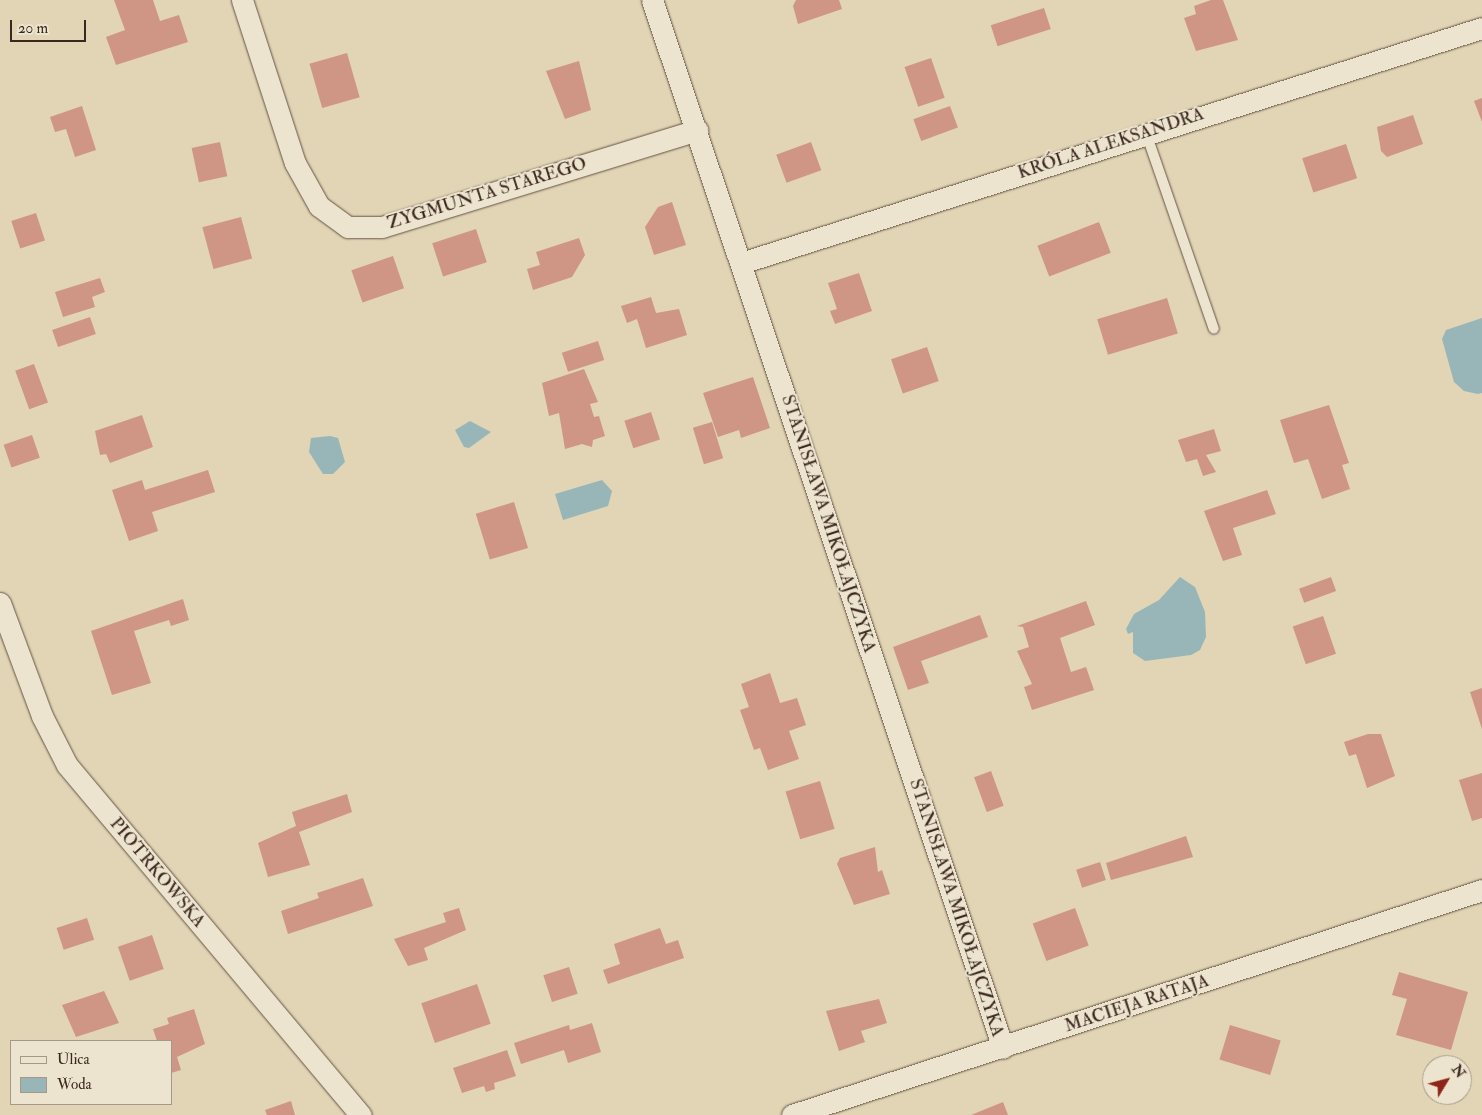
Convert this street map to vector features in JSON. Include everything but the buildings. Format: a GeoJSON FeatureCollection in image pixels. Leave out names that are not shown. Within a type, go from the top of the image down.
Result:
{"type":"FeatureCollection","features":[{"type":"Feature","properties":{"kind":"street","name":"ZYGMUNTA STAREGO"},"geometry":{"type":"LineString","coordinates":[[242,0],[295,164],[319,206],[348,227],[382,228],[697,130]]}},
{"type":"Feature","properties":{"kind":"street","name":"STANISŁAWA MIKOŁAJCZYKA"},"geometry":{"type":"LineString","coordinates":[[652,0],[1003,1048]]}},
{"type":"Feature","properties":{"kind":"street","name":"KRÓLA ALEKSANDRA"},"geometry":{"type":"LineString","coordinates":[[741,263],[1482,28]]}},
{"type":"Feature","properties":{"kind":"street","name":"PIOTRKOWSKA"},"geometry":{"type":"LineString","coordinates":[[0,603],[42,716],[67,765],[360,1115]]}},
{"type":"Feature","properties":{"kind":"street","name":"MACIEJA RATAJA"},"geometry":{"type":"LineString","coordinates":[[792,1115],[1003,1048],[1482,890]]}},
{"type":"Feature","properties":{"kind":"lane"},"geometry":{"type":"LineString","coordinates":[[1146,133],[1214,329]]}},
{"type":"Feature","properties":{"kind":"water"},"geometry":{"type":"Polygon","coordinates":[[[1482,318],[1482,393],[1478,394],[1464,391],[1454,382],[1442,339],[1446,330],[1482,318]]]}},
{"type":"Feature","properties":{"kind":"water"},"geometry":{"type":"Polygon","coordinates":[[[470,421],[491,432],[469,448],[464,447],[455,430],[470,421]]]}},
{"type":"Feature","properties":{"kind":"water"},"geometry":{"type":"Polygon","coordinates":[[[330,436],[338,438],[345,462],[333,474],[323,474],[309,452],[311,438],[330,436]]]}},
{"type":"Feature","properties":{"kind":"water"},"geometry":{"type":"Polygon","coordinates":[[[602,480],[612,491],[608,506],[563,520],[555,494],[602,480]]]}},
{"type":"Feature","properties":{"kind":"water"},"geometry":{"type":"Polygon","coordinates":[[[1180,577],[1195,587],[1205,612],[1206,637],[1200,650],[1191,655],[1145,661],[1133,653],[1133,632],[1128,634],[1126,629],[1134,614],[1159,600],[1180,577]]]}}]}
